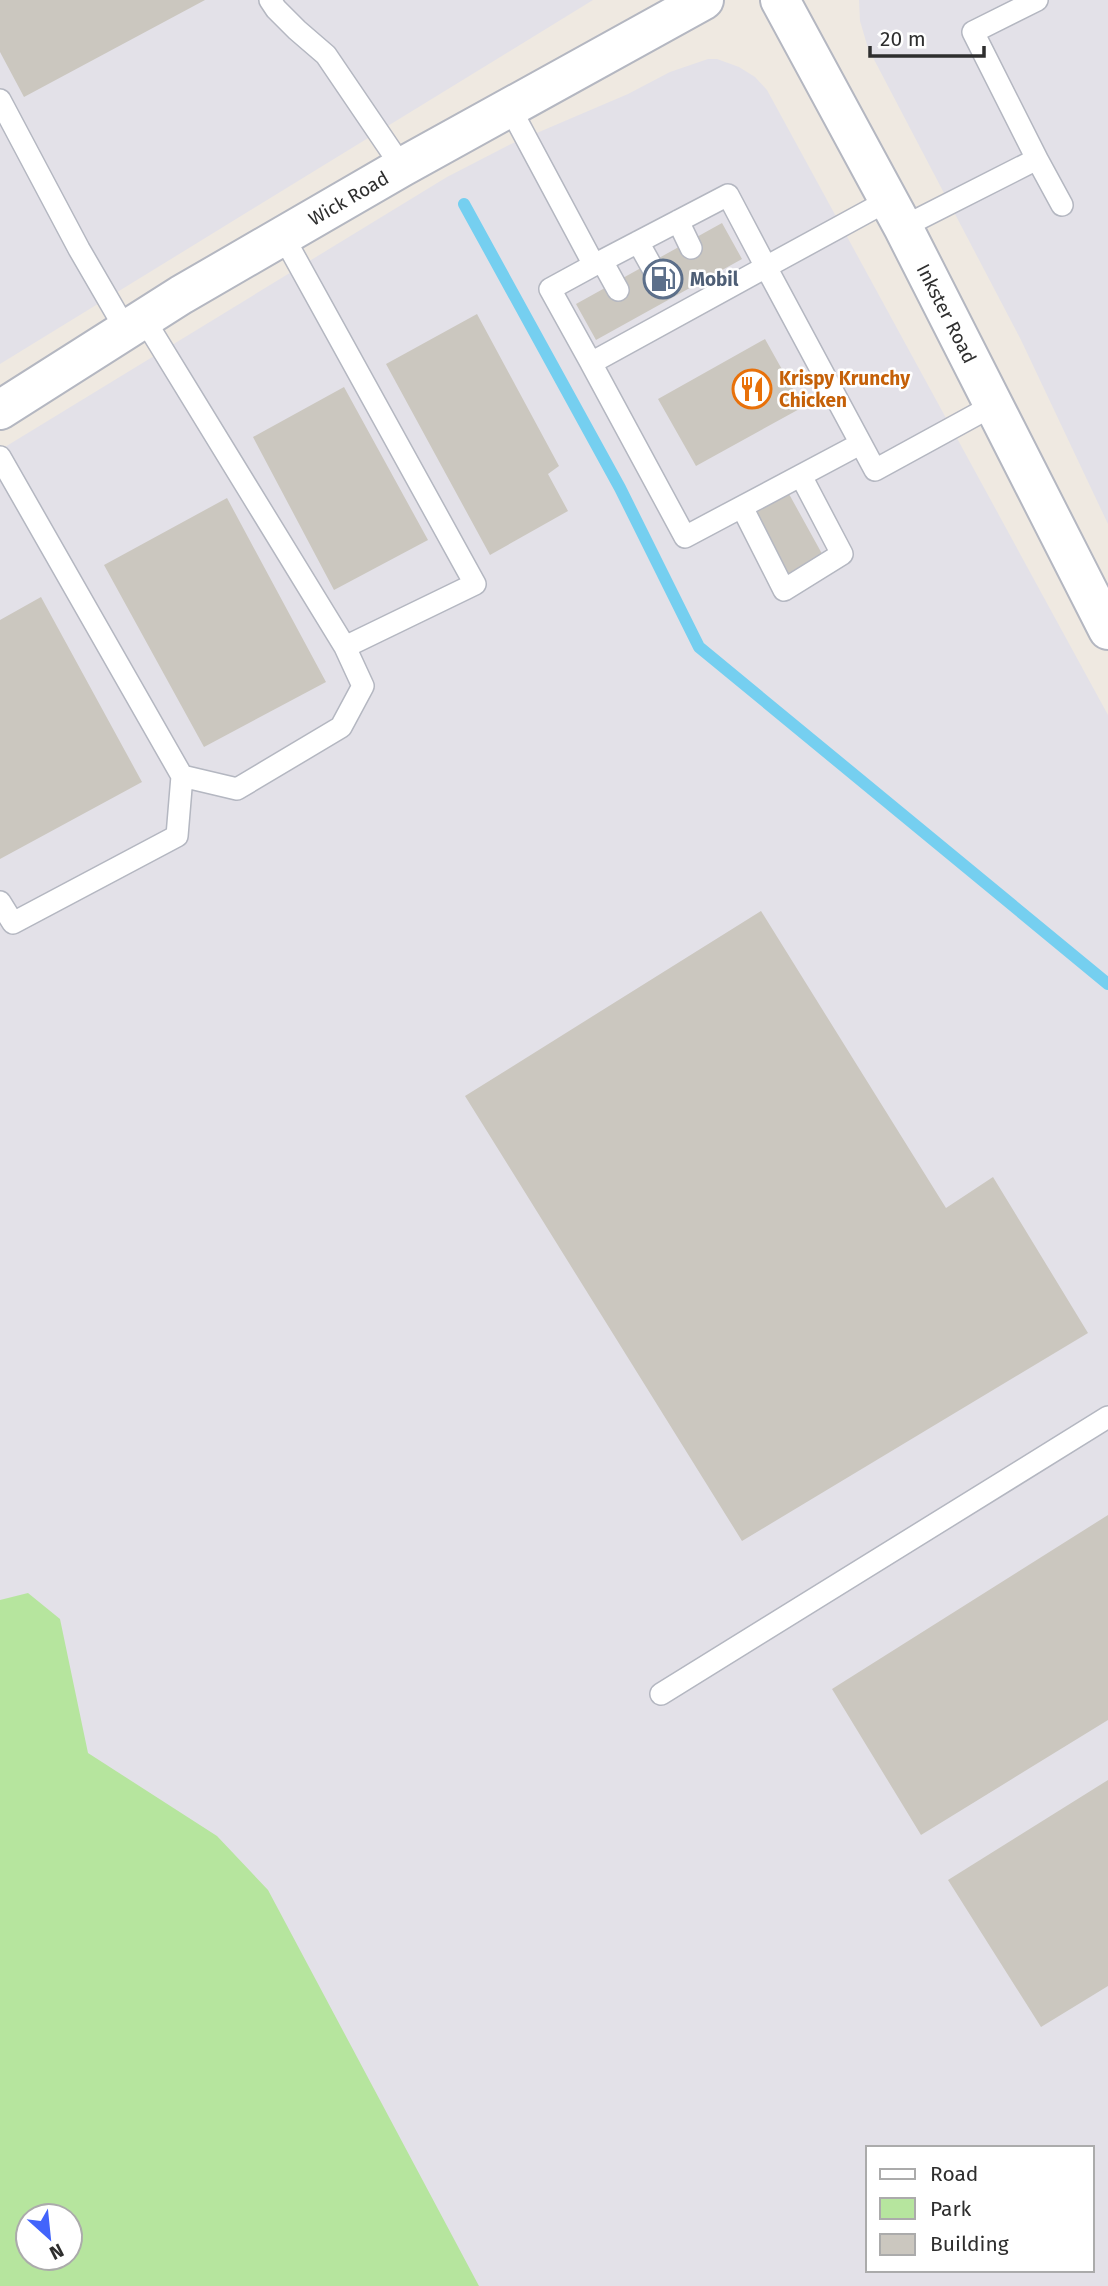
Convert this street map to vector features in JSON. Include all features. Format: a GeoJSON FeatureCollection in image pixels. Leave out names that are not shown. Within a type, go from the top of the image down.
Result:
{"type":"FeatureCollection","features":[{"type":"Feature","properties":{"kind":"street","name":"Wick Road"},"geometry":{"type":"LineString","coordinates":[[0,410],[135,324],[283,236],[704,0]]}},
{"type":"Feature","properties":{"kind":"street","name":"Inkster Road"},"geometry":{"type":"LineString","coordinates":[[780,0],[895,214],[1108,630]]}},
{"type":"Feature","properties":{"kind":"lane"},"geometry":{"type":"LineString","coordinates":[[270,0],[297,30],[326,55],[402,167]]}},
{"type":"Feature","properties":{"kind":"lane"},"geometry":{"type":"LineString","coordinates":[[1037,0],[973,32],[1062,205]]}},
{"type":"Feature","properties":{"kind":"lane"},"geometry":{"type":"LineString","coordinates":[[0,100],[79,249],[135,324],[345,647],[363,686],[341,727],[237,789],[182,776]]}},
{"type":"Feature","properties":{"kind":"lane"},"geometry":{"type":"LineString","coordinates":[[509,107],[598,263],[618,289]]}},
{"type":"Feature","properties":{"kind":"lane"},"geometry":{"type":"LineString","coordinates":[[591,363],[675,310],[766,267],[1037,159]]}},
{"type":"Feature","properties":{"kind":"lane"},"geometry":{"type":"LineString","coordinates":[[860,444],[685,537],[550,289],[727,195],[875,470],[992,406]]}},
{"type":"Feature","properties":{"kind":"lane"},"geometry":{"type":"LineString","coordinates":[[678,221],[691,248]]}},
{"type":"Feature","properties":{"kind":"lane"},"geometry":{"type":"LineString","coordinates":[[283,236],[475,583],[345,647]]}},
{"type":"Feature","properties":{"kind":"lane"},"geometry":{"type":"LineString","coordinates":[[638,242],[653,269]]}},
{"type":"Feature","properties":{"kind":"lane"},"geometry":{"type":"LineString","coordinates":[[0,457],[182,776],[177,836],[13,923],[0,902]]}},
{"type":"Feature","properties":{"kind":"lane"},"geometry":{"type":"LineString","coordinates":[[742,507],[771,554],[784,590],[842,555],[819,530],[801,476]]}},
{"type":"Feature","properties":{"kind":"lane"},"geometry":{"type":"LineString","coordinates":[[662,1694],[1108,1417]]}},
{"type":"Feature","properties":{"kind":"shaded area"},"geometry":{"type":"Polygon","coordinates":[[[0,0],[593,0],[0,364],[0,0]]]}},
{"type":"Feature","properties":{"kind":"shaded area"},"geometry":{"type":"Polygon","coordinates":[[[859,0],[1108,0],[1108,524],[1021,340],[868,48],[860,21],[859,0]]]}},
{"type":"Feature","properties":{"kind":"shaded area"},"geometry":{"type":"Polygon","coordinates":[[[708,59],[717,59],[739,67],[755,77],[767,90],[1108,715],[1108,2286],[0,2286],[0,450],[447,177],[511,144],[628,94],[670,72],[708,59]]]}},
{"type":"Feature","properties":{"kind":"green space"},"geometry":{"type":"Polygon","coordinates":[[[28,1593],[60,1619],[88,1753],[217,1836],[268,1890],[479,2286],[0,2286],[0,1600],[28,1593]]]}},
{"type":"Feature","properties":{"kind":"building"},"geometry":{"type":"Polygon","coordinates":[[[0,0],[205,0],[24,97],[0,52],[0,0]]]}},
{"type":"Feature","properties":{"kind":"building"},"geometry":{"type":"Polygon","coordinates":[[[722,223],[742,259],[596,340],[576,304],[722,223]]]}},
{"type":"Feature","properties":{"kind":"building"},"geometry":{"type":"Polygon","coordinates":[[[477,314],[559,466],[548,474],[568,511],[490,555],[386,364],[477,314]]]}},
{"type":"Feature","properties":{"kind":"building"},"geometry":{"type":"Polygon","coordinates":[[[765,339],[803,407],[696,466],[658,399],[765,339]]]}},
{"type":"Feature","properties":{"kind":"building"},"geometry":{"type":"Polygon","coordinates":[[[344,387],[428,540],[334,590],[253,437],[344,387]]]}},
{"type":"Feature","properties":{"kind":"building"},"geometry":{"type":"Polygon","coordinates":[[[789,494],[826,561],[787,582],[750,515],[789,494]]]}},
{"type":"Feature","properties":{"kind":"building"},"geometry":{"type":"Polygon","coordinates":[[[227,498],[326,682],[204,747],[104,565],[227,498]]]}},
{"type":"Feature","properties":{"kind":"building"},"geometry":{"type":"Polygon","coordinates":[[[41,597],[142,782],[0,859],[0,620],[41,597]]]}},
{"type":"Feature","properties":{"kind":"building"},"geometry":{"type":"Polygon","coordinates":[[[761,911],[946,1208],[993,1177],[1088,1333],[742,1541],[465,1096],[761,911]]]}},
{"type":"Feature","properties":{"kind":"building"},"geometry":{"type":"Polygon","coordinates":[[[1108,1515],[1108,1720],[921,1835],[832,1689],[1108,1515]]]}},
{"type":"Feature","properties":{"kind":"building"},"geometry":{"type":"Polygon","coordinates":[[[1108,1780],[1108,1986],[1041,2027],[948,1880],[1108,1780]]]}},
{"type":"Feature","properties":{"kind":"waterway"},"geometry":{"type":"LineString","coordinates":[[464,204],[620,488],[699,647],[1108,984]]}},
{"type":"Feature","properties":{"kind":"place","name":"Mobil"},"geometry":{"type":"Point","coordinates":[663,279]}},
{"type":"Feature","properties":{"kind":"place","name":"Krispy Krunchy Chicken"},"geometry":{"type":"Point","coordinates":[752,389]}}]}
